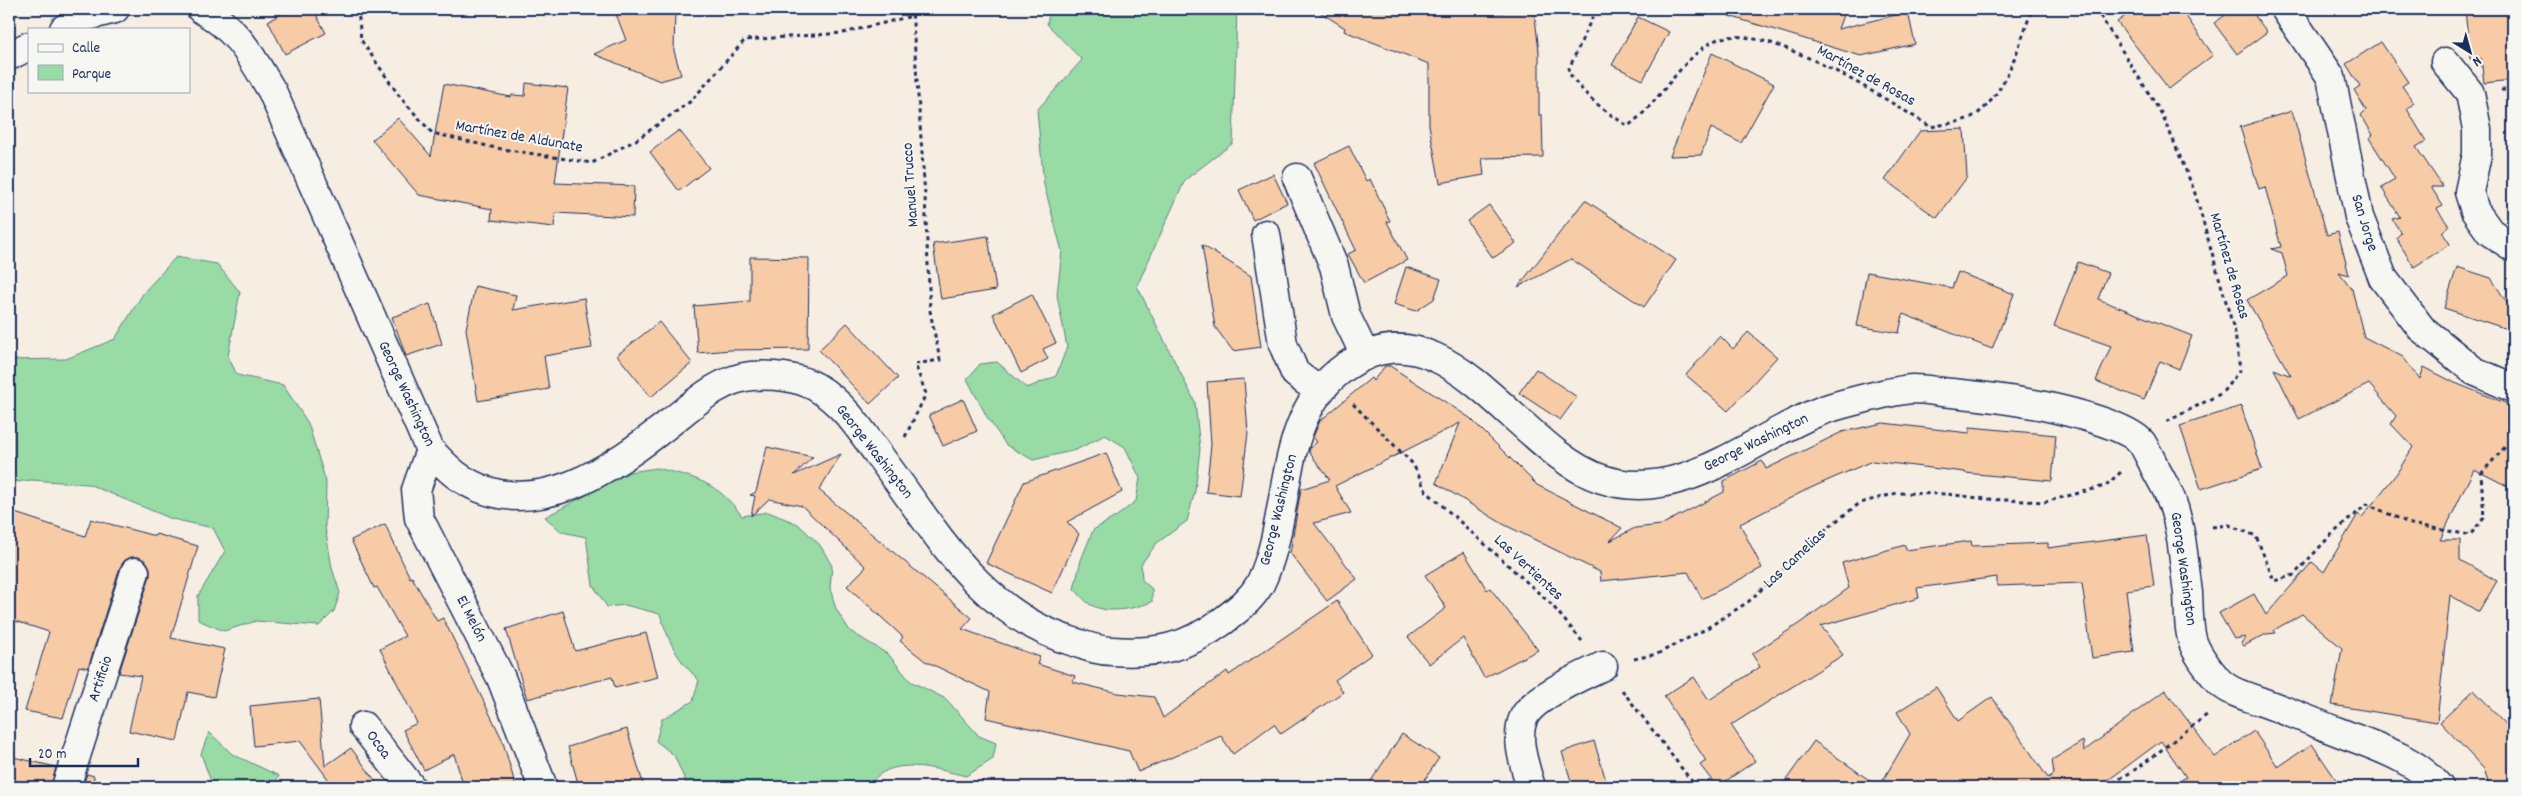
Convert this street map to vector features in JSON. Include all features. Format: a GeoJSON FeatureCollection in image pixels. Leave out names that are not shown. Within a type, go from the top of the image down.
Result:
{"type":"FeatureCollection","features":[{"type":"Feature","properties":{"kind":"street"},"geometry":{"type":"LineString","coordinates":[[66,28],[84,17],[115,9]]}},
{"type":"Feature","properties":{"kind":"street","name":"George Washington"},"geometry":{"type":"LineString","coordinates":[[201,9],[224,22],[244,44],[272,91],[430,450],[456,476],[487,491],[517,497],[553,491],[587,480],[628,456],[709,391],[745,376],[784,377],[812,384],[844,408],[959,565],[998,604],[1046,634],[1103,651],[1158,652],[1202,637],[1243,606],[1259,586],[1275,539],[1282,491],[1306,412],[1324,386],[1342,369],[1365,355],[1398,346],[1433,355],[1465,376],[1568,462],[1602,480],[1639,485],[1682,478],[1720,464],[1764,438],[1825,409],[1910,389],[2007,399],[2077,413],[2140,441],[2173,503],[2179,532],[2193,645],[2221,685],[2396,755],[2430,776],[2439,787]]}},
{"type":"Feature","properties":{"kind":"street","name":"San Jorge"},"geometry":{"type":"LineString","coordinates":[[2285,9],[2331,77],[2359,217],[2383,278],[2421,328],[2474,371],[2513,388]]}},
{"type":"Feature","properties":{"kind":"street"},"geometry":{"type":"LineString","coordinates":[[9,56],[28,46]]}},
{"type":"Feature","properties":{"kind":"street"},"geometry":{"type":"LineString","coordinates":[[2445,62],[2470,92],[2477,129],[2477,154],[2469,192],[2475,211],[2490,232],[2513,247]]}},
{"type":"Feature","properties":{"kind":"street"},"geometry":{"type":"LineString","coordinates":[[1297,178],[1334,266],[1346,316],[1365,355]]}},
{"type":"Feature","properties":{"kind":"street"},"geometry":{"type":"LineString","coordinates":[[1266,234],[1283,344],[1295,372],[1324,386]]}},
{"type":"Feature","properties":{"kind":"street","name":"El Melón"},"geometry":{"type":"LineString","coordinates":[[430,450],[416,490],[420,518],[501,678],[543,787]]}},
{"type":"Feature","properties":{"kind":"street","name":"Artificio"},"geometry":{"type":"LineString","coordinates":[[66,787],[135,572]]}},
{"type":"Feature","properties":{"kind":"street"},"geometry":{"type":"LineString","coordinates":[[1531,787],[1520,740],[1523,717],[1543,698],[1603,666]]}},
{"type":"Feature","properties":{"kind":"street","name":"Ocoa"},"geometry":{"type":"LineString","coordinates":[[363,726],[411,787]]}},
{"type":"Feature","properties":{"kind":"path","name":"Martínez de Aldunate"},"geometry":{"type":"LineString","coordinates":[[358,9],[361,40],[400,97],[432,133],[496,148],[592,163],[636,140],[691,101],[745,40],[843,33],[912,16]]}},
{"type":"Feature","properties":{"kind":"path","name":"Manuel Trucco"},"geometry":{"type":"LineString","coordinates":[[890,469],[926,394],[915,364],[940,360],[930,311],[925,196],[912,9]]}},
{"type":"Feature","properties":{"kind":"path","name":"Martínez de Rosas"},"geometry":{"type":"LineString","coordinates":[[1596,9],[1568,72],[1576,85],[1604,112],[1628,126],[1640,117],[1691,60],[1714,40],[1738,35],[1792,51],[1838,71],[1931,127],[1971,118],[1993,99],[2008,74],[2032,9]]}},
{"type":"Feature","properties":{"kind":"path","name":"Martínez de Rosas"},"geometry":{"type":"LineString","coordinates":[[2096,9],[2163,116],[2194,190],[2235,333],[2240,370],[2222,393],[2140,441]]}},
{"type":"Feature","properties":{"kind":"path","name":"Las Vertientes"},"geometry":{"type":"LineString","coordinates":[[1324,386],[1413,464],[1426,491],[1551,604],[1603,666],[1696,787]]}},
{"type":"Feature","properties":{"kind":"path"},"geometry":{"type":"LineString","coordinates":[[2179,532],[2229,525],[2256,536],[2274,581],[2294,574],[2330,536],[2367,504],[2411,524],[2470,535],[2484,518],[2481,474],[2513,438]]}},
{"type":"Feature","properties":{"kind":"path","name":"Las Camelias"},"geometry":{"type":"LineString","coordinates":[[1603,666],[1657,654],[1712,626],[1748,602],[1828,528],[1860,503],[1897,493],[1947,494],[1986,499],[2045,502],[2105,486],[2126,466],[2140,441]]}},
{"type":"Feature","properties":{"kind":"path"},"geometry":{"type":"LineString","coordinates":[[2106,787],[2138,768],[2237,692]]}},
{"type":"Feature","properties":{"kind":"green space"},"geometry":{"type":"Polygon","coordinates":[[[1050,9],[1237,9],[1233,143],[1185,180],[1137,286],[1195,402],[1200,449],[1195,491],[1187,521],[1157,543],[1141,564],[1142,580],[1152,589],[1152,602],[1122,610],[1106,610],[1091,605],[1074,589],[1081,560],[1093,530],[1117,516],[1136,501],[1140,478],[1125,447],[1105,435],[1076,450],[1033,460],[1006,445],[987,417],[967,379],[980,364],[997,362],[1027,388],[1056,376],[1067,347],[1057,295],[1062,251],[1044,185],[1037,110],[1082,60],[1047,24],[1050,9]]]}},
{"type":"Feature","properties":{"kind":"green space"},"geometry":{"type":"Polygon","coordinates":[[[176,257],[217,264],[240,292],[228,356],[237,375],[283,385],[308,423],[326,482],[325,527],[332,568],[340,593],[334,611],[319,626],[256,621],[224,631],[198,620],[198,596],[225,551],[213,528],[172,519],[88,484],[31,480],[9,483],[9,360],[66,359],[115,339],[144,292],[176,257]]]}},
{"type":"Feature","properties":{"kind":"green space"},"geometry":{"type":"Polygon","coordinates":[[[657,468],[705,483],[724,496],[742,516],[768,512],[798,524],[820,545],[832,566],[830,588],[836,609],[850,631],[889,655],[910,681],[946,699],[979,736],[996,743],[993,759],[966,776],[927,767],[900,767],[888,770],[877,776],[868,787],[688,787],[674,755],[656,741],[662,719],[693,701],[699,680],[679,657],[667,634],[660,614],[625,605],[607,607],[593,585],[586,537],[562,532],[545,517],[630,472],[657,468]]]}},
{"type":"Feature","properties":{"kind":"green space"},"geometry":{"type":"Polygon","coordinates":[[[209,732],[232,754],[279,776],[273,787],[213,787],[201,754],[209,732]]]}},
{"type":"Feature","properties":{"kind":"building"},"geometry":{"type":"Polygon","coordinates":[[[291,9],[313,9],[326,33],[285,54],[268,21],[291,9]]]}},
{"type":"Feature","properties":{"kind":"building"},"geometry":{"type":"Polygon","coordinates":[[[614,9],[675,9],[674,51],[681,75],[660,81],[594,54],[626,40],[614,9]]]}},
{"type":"Feature","properties":{"kind":"building"},"geometry":{"type":"Polygon","coordinates":[[[1315,9],[1482,9],[1482,14],[1534,9],[1539,52],[1539,115],[1542,115],[1543,157],[1482,158],[1484,175],[1440,183],[1429,125],[1429,64],[1344,31],[1345,28],[1315,9]]]}},
{"type":"Feature","properties":{"kind":"building"},"geometry":{"type":"Polygon","coordinates":[[[1730,9],[1845,9],[1838,29],[1908,12],[1915,44],[1861,56],[1729,16],[1730,9]]]}},
{"type":"Feature","properties":{"kind":"building"},"geometry":{"type":"Polygon","coordinates":[[[2135,9],[2181,9],[2213,55],[2169,89],[2117,22],[2135,9]]]}},
{"type":"Feature","properties":{"kind":"building"},"geometry":{"type":"Polygon","coordinates":[[[2234,9],[2250,9],[2267,32],[2237,54],[2214,23],[2234,9]]]}},
{"type":"Feature","properties":{"kind":"building"},"geometry":{"type":"Polygon","coordinates":[[[2465,9],[2513,9],[2513,80],[2484,83],[2481,58],[2470,59],[2465,9]]]}},
{"type":"Feature","properties":{"kind":"building"},"geometry":{"type":"Polygon","coordinates":[[[1638,17],[1669,32],[1643,80],[1612,65],[1638,17]]]}},
{"type":"Feature","properties":{"kind":"building"},"geometry":{"type":"Polygon","coordinates":[[[2381,42],[2408,82],[2402,86],[2414,103],[2407,109],[2426,141],[2416,147],[2443,187],[2431,187],[2443,206],[2437,209],[2449,226],[2442,232],[2450,244],[2414,267],[2396,238],[2401,233],[2392,219],[2400,217],[2381,187],[2395,179],[2369,138],[2373,135],[2361,115],[2366,110],[2354,90],[2360,86],[2346,64],[2381,42]]]}},
{"type":"Feature","properties":{"kind":"building"},"geometry":{"type":"Polygon","coordinates":[[[1712,53],[1774,84],[1741,143],[1711,128],[1701,155],[1670,156],[1712,53]]]}},
{"type":"Feature","properties":{"kind":"building"},"geometry":{"type":"Polygon","coordinates":[[[526,83],[568,88],[555,183],[634,186],[633,217],[555,213],[554,227],[491,220],[492,209],[419,195],[372,140],[398,118],[431,156],[444,84],[511,97],[512,95],[525,96],[526,83]]]}},
{"type":"Feature","properties":{"kind":"building"},"geometry":{"type":"Polygon","coordinates":[[[2292,111],[2327,235],[2338,232],[2349,275],[2339,272],[2352,289],[2364,337],[2403,357],[2420,379],[2424,367],[2455,383],[2513,406],[2513,489],[2474,469],[2440,540],[2460,540],[2460,560],[2497,581],[2479,612],[2450,595],[2437,722],[2332,705],[2342,648],[2302,614],[2274,630],[2276,633],[2266,634],[2244,646],[2241,643],[2246,637],[2234,639],[2219,613],[2254,594],[2266,615],[2312,562],[2324,572],[2358,514],[2362,517],[2397,473],[2413,447],[2391,424],[2396,416],[2369,384],[2299,419],[2274,369],[2291,376],[2247,300],[2288,276],[2282,253],[2271,249],[2281,247],[2265,187],[2259,189],[2240,127],[2292,111]]]}},
{"type":"Feature","properties":{"kind":"building"},"geometry":{"type":"Polygon","coordinates":[[[1964,129],[1967,177],[1937,218],[1885,180],[1920,131],[1964,129]]]}},
{"type":"Feature","properties":{"kind":"building"},"geometry":{"type":"Polygon","coordinates":[[[679,130],[709,168],[679,191],[650,152],[679,130]]]}},
{"type":"Feature","properties":{"kind":"building"},"geometry":{"type":"Polygon","coordinates":[[[1349,146],[1366,181],[1370,179],[1390,221],[1387,222],[1407,260],[1364,283],[1348,254],[1356,250],[1314,163],[1349,146]]]}},
{"type":"Feature","properties":{"kind":"building"},"geometry":{"type":"Polygon","coordinates":[[[1273,174],[1287,203],[1253,220],[1239,190],[1273,174]]]}},
{"type":"Feature","properties":{"kind":"building"},"geometry":{"type":"Polygon","coordinates":[[[1585,200],[1676,260],[1644,307],[1571,259],[1518,287],[1585,200]]]}},
{"type":"Feature","properties":{"kind":"building"},"geometry":{"type":"Polygon","coordinates":[[[1489,205],[1516,243],[1493,258],[1467,221],[1489,205]]]}},
{"type":"Feature","properties":{"kind":"building"},"geometry":{"type":"Polygon","coordinates":[[[988,236],[996,290],[941,299],[933,244],[988,236]]]}},
{"type":"Feature","properties":{"kind":"building"},"geometry":{"type":"Polygon","coordinates":[[[1202,245],[1251,276],[1261,347],[1233,351],[1215,327],[1202,245]]]}},
{"type":"Feature","properties":{"kind":"building"},"geometry":{"type":"Polygon","coordinates":[[[750,257],[809,258],[808,349],[730,350],[698,353],[694,306],[750,301],[750,257]]]}},
{"type":"Feature","properties":{"kind":"building"},"geometry":{"type":"Polygon","coordinates":[[[2078,262],[2108,273],[2098,299],[2192,336],[2179,369],[2160,361],[2144,400],[2096,381],[2111,346],[2054,326],[2078,262]]]}},
{"type":"Feature","properties":{"kind":"building"},"geometry":{"type":"Polygon","coordinates":[[[1406,267],[1441,279],[1434,299],[1416,311],[1394,304],[1406,267]]]}},
{"type":"Feature","properties":{"kind":"building"},"geometry":{"type":"Polygon","coordinates":[[[2457,267],[2491,278],[2513,312],[2513,331],[2444,308],[2457,267]]]}},
{"type":"Feature","properties":{"kind":"building"},"geometry":{"type":"Polygon","coordinates":[[[1867,272],[1952,288],[1958,272],[2014,294],[1992,349],[1903,314],[1899,333],[1857,326],[1867,272]]]}},
{"type":"Feature","properties":{"kind":"building"},"geometry":{"type":"Polygon","coordinates":[[[475,286],[516,295],[513,310],[584,298],[592,348],[544,356],[549,389],[478,401],[466,329],[475,286]]]}},
{"type":"Feature","properties":{"kind":"building"},"geometry":{"type":"Polygon","coordinates":[[[1032,294],[1056,343],[1043,349],[1048,359],[1021,373],[993,314],[1032,294]]]}},
{"type":"Feature","properties":{"kind":"building"},"geometry":{"type":"Polygon","coordinates":[[[430,304],[442,344],[406,356],[392,317],[430,304]]]}},
{"type":"Feature","properties":{"kind":"building"},"geometry":{"type":"Polygon","coordinates":[[[659,322],[692,363],[651,397],[617,355],[659,322]]]}},
{"type":"Feature","properties":{"kind":"building"},"geometry":{"type":"Polygon","coordinates":[[[847,323],[898,378],[870,404],[819,350],[847,323]]]}},
{"type":"Feature","properties":{"kind":"building"},"geometry":{"type":"Polygon","coordinates":[[[1748,332],[1777,357],[1728,411],[1686,375],[1720,336],[1733,349],[1748,332]]]}},
{"type":"Feature","properties":{"kind":"building"},"geometry":{"type":"Polygon","coordinates":[[[1385,366],[1390,366],[1470,418],[1537,485],[1622,528],[1610,541],[1635,528],[1661,525],[1724,492],[1724,481],[1762,461],[1766,469],[1842,432],[1883,423],[1969,433],[1970,427],[2056,435],[2052,481],[1965,473],[1872,461],[1806,490],[1740,524],[1762,568],[1702,599],[1688,572],[1601,581],[1600,572],[1503,524],[1436,483],[1460,423],[1335,486],[1351,513],[1314,523],[1357,579],[1327,601],[1290,553],[1301,489],[1330,480],[1309,452],[1310,448],[1317,442],[1313,437],[1320,421],[1371,378],[1373,381],[1385,366]]]}},
{"type":"Feature","properties":{"kind":"building"},"geometry":{"type":"Polygon","coordinates":[[[1536,369],[1577,397],[1560,420],[1519,393],[1536,369]]]}},
{"type":"Feature","properties":{"kind":"building"},"geometry":{"type":"Polygon","coordinates":[[[1244,379],[1248,433],[1240,496],[1206,492],[1211,445],[1207,382],[1244,379]]]}},
{"type":"Feature","properties":{"kind":"building"},"geometry":{"type":"Polygon","coordinates":[[[963,399],[977,431],[943,446],[929,415],[963,399]]]}},
{"type":"Feature","properties":{"kind":"building"},"geometry":{"type":"Polygon","coordinates":[[[2241,406],[2262,469],[2201,489],[2180,426],[2241,406]]]}},
{"type":"Feature","properties":{"kind":"building"},"geometry":{"type":"Polygon","coordinates":[[[767,447],[813,457],[794,475],[841,454],[819,490],[972,618],[962,629],[1040,657],[1037,664],[1075,676],[1073,682],[1118,693],[1154,697],[1163,718],[1227,671],[1229,675],[1337,601],[1372,654],[1335,680],[1343,692],[1281,734],[1274,724],[1233,754],[1221,736],[1138,772],[1129,751],[986,718],[990,692],[925,661],[900,641],[903,637],[847,586],[866,567],[802,506],[769,499],[751,516],[755,496],[750,495],[756,492],[767,447]]]}},
{"type":"Feature","properties":{"kind":"building"},"geometry":{"type":"Polygon","coordinates":[[[1106,453],[1122,492],[1067,522],[1079,534],[1052,593],[986,563],[1024,482],[1106,453]]]}},
{"type":"Feature","properties":{"kind":"building"},"geometry":{"type":"Polygon","coordinates":[[[9,511],[85,536],[91,519],[198,546],[171,638],[225,649],[214,697],[188,692],[177,741],[129,731],[141,676],[119,673],[150,576],[150,568],[147,562],[139,557],[131,557],[125,560],[120,567],[88,668],[79,666],[63,718],[25,711],[49,632],[9,619],[9,511]]]}},
{"type":"Feature","properties":{"kind":"building"},"geometry":{"type":"Polygon","coordinates":[[[385,524],[410,578],[412,577],[437,621],[443,618],[502,739],[516,787],[464,787],[454,754],[424,770],[403,730],[417,723],[380,649],[405,636],[377,587],[374,588],[351,540],[385,524]]]}},
{"type":"Feature","properties":{"kind":"building"},"geometry":{"type":"Polygon","coordinates":[[[2147,535],[2154,586],[2126,590],[2134,652],[2092,658],[2082,583],[1997,586],[1997,577],[1917,588],[1919,598],[1821,626],[1843,655],[1731,725],[1755,761],[1717,787],[1700,765],[1706,761],[1664,696],[1694,677],[1709,700],[1760,667],[1752,654],[1849,588],[1842,563],[1905,545],[1906,550],[1971,541],[1972,546],[2048,543],[2048,548],[2147,535]]]}},
{"type":"Feature","properties":{"kind":"building"},"geometry":{"type":"Polygon","coordinates":[[[1464,552],[1487,590],[1490,588],[1538,650],[1484,678],[1463,638],[1429,664],[1408,637],[1446,608],[1425,575],[1464,552]]]}},
{"type":"Feature","properties":{"kind":"building"},"geometry":{"type":"Polygon","coordinates":[[[563,611],[575,651],[646,633],[658,677],[615,688],[612,677],[527,699],[506,629],[563,611]]]}},
{"type":"Feature","properties":{"kind":"building"},"geometry":{"type":"Polygon","coordinates":[[[1936,687],[1958,721],[1992,697],[2048,778],[2054,774],[2052,760],[2083,741],[2084,751],[2165,690],[2215,757],[2254,731],[2278,767],[2312,744],[2341,787],[2171,787],[2186,777],[2161,741],[2099,787],[1879,787],[1910,734],[1897,712],[1936,687]]]}},
{"type":"Feature","properties":{"kind":"building"},"geometry":{"type":"Polygon","coordinates":[[[2474,690],[2513,732],[2513,787],[2490,787],[2484,769],[2440,722],[2474,690]]]}},
{"type":"Feature","properties":{"kind":"building"},"geometry":{"type":"Polygon","coordinates":[[[319,699],[325,766],[351,748],[380,787],[334,787],[300,741],[254,746],[250,706],[319,699]]]}},
{"type":"Feature","properties":{"kind":"building"},"geometry":{"type":"Polygon","coordinates":[[[627,729],[644,787],[579,787],[568,747],[627,729]]]}},
{"type":"Feature","properties":{"kind":"building"},"geometry":{"type":"Polygon","coordinates":[[[1402,734],[1439,758],[1420,787],[1367,787],[1402,734]]]}},
{"type":"Feature","properties":{"kind":"building"},"geometry":{"type":"Polygon","coordinates":[[[1594,741],[1608,787],[1573,787],[1562,752],[1594,741]]]}},
{"type":"Feature","properties":{"kind":"building"},"geometry":{"type":"Polygon","coordinates":[[[1814,741],[1879,787],[1781,787],[1814,741]]]}},
{"type":"Feature","properties":{"kind":"building"},"geometry":{"type":"Polygon","coordinates":[[[9,756],[56,767],[51,787],[9,787],[9,756]]]}},
{"type":"Feature","properties":{"kind":"building"},"geometry":{"type":"Polygon","coordinates":[[[87,774],[94,776],[93,787],[82,787],[87,774]]]}}]}
